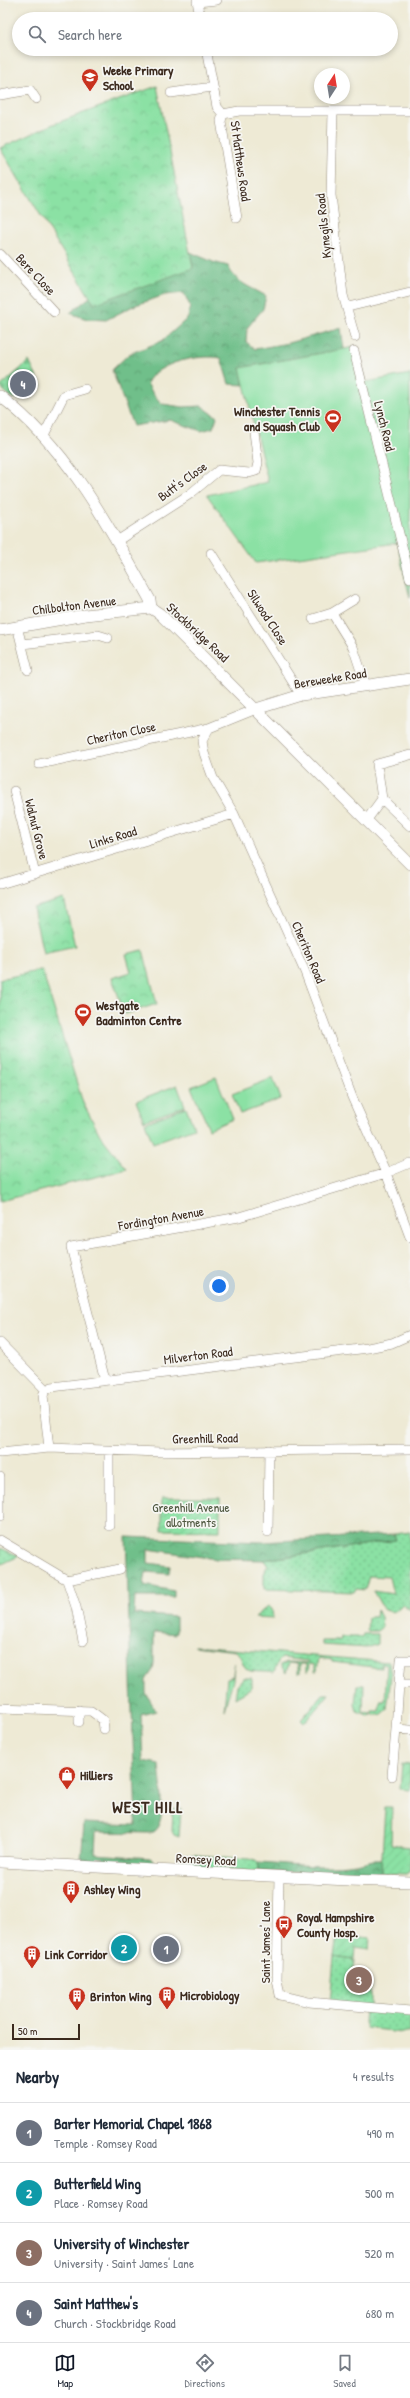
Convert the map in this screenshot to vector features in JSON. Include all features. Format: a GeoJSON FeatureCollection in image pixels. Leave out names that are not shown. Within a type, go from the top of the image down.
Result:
{"type":"FeatureCollection","features":[{"type":"Feature","properties":{"kind":"main road","name":"Stockbridge Road"},"geometry":{"type":"LineString","coordinates":[[0,396],[24,414],[44,435],[86,490],[150,600],[151,608],[177,630],[410,864]]}},
{"type":"Feature","properties":{"kind":"main road","name":"Chilbolton Avenue"},"geometry":{"type":"LineString","coordinates":[[0,630],[85,615],[151,608]]}},
{"type":"Feature","properties":{"kind":"main road","name":"Bereweeke Road"},"geometry":{"type":"LineString","coordinates":[[256,709],[301,695],[410,679]]}},
{"type":"Feature","properties":{"kind":"main road","name":"Romsey Road"},"geometry":{"type":"LineString","coordinates":[[0,1862],[279,1877],[410,1882]]}},
{"type":"Feature","properties":{"kind":"street"},"geometry":{"type":"LineString","coordinates":[[199,12],[197,1],[217,0]]}},
{"type":"Feature","properties":{"kind":"street","name":"St Matthews Road"},"geometry":{"type":"LineString","coordinates":[[207,56],[217,107],[223,114],[221,121],[236,218]]}},
{"type":"Feature","properties":{"kind":"street"},"geometry":{"type":"LineString","coordinates":[[171,93],[212,87]]}},
{"type":"Feature","properties":{"kind":"street"},"geometry":{"type":"LineString","coordinates":[[0,95],[30,90],[36,99]]}},
{"type":"Feature","properties":{"kind":"street"},"geometry":{"type":"LineString","coordinates":[[223,114],[239,111],[410,111]]}},
{"type":"Feature","properties":{"kind":"street","name":"Kynegils Road"},"geometry":{"type":"LineString","coordinates":[[333,111],[331,195],[344,295],[355,337]]}},
{"type":"Feature","properties":{"kind":"street","name":"Bere Close"},"geometry":{"type":"LineString","coordinates":[[0,254],[54,312]]}},
{"type":"Feature","properties":{"kind":"street"},"geometry":{"type":"LineString","coordinates":[[348,307],[410,292]]}},
{"type":"Feature","properties":{"kind":"street","name":"Lynch Road"},"geometry":{"type":"LineString","coordinates":[[354,350],[410,578]]}},
{"type":"Feature","properties":{"kind":"street"},"geometry":{"type":"LineString","coordinates":[[44,435],[64,395],[85,389]]}},
{"type":"Feature","properties":{"kind":"street","name":"Butt's Close"},"geometry":{"type":"LineString","coordinates":[[117,541],[190,494],[219,470],[249,473],[256,471],[258,463],[254,432]]}},
{"type":"Feature","properties":{"kind":"street","name":"Silwood Close"},"geometry":{"type":"LineString","coordinates":[[211,553],[301,695]]}},
{"type":"Feature","properties":{"kind":"street"},"geometry":{"type":"LineString","coordinates":[[314,619],[332,613],[355,599]]}},
{"type":"Feature","properties":{"kind":"street"},"geometry":{"type":"LineString","coordinates":[[332,613],[353,647],[366,686]]}},
{"type":"Feature","properties":{"kind":"street"},"geometry":{"type":"LineString","coordinates":[[17,626],[28,670]]}},
{"type":"Feature","properties":{"kind":"street"},"geometry":{"type":"LineString","coordinates":[[22,644],[98,635],[108,638]]}},
{"type":"Feature","properties":{"kind":"street"},"geometry":{"type":"LineString","coordinates":[[209,728],[256,709]]}},
{"type":"Feature","properties":{"kind":"street","name":"Cheriton Close"},"geometry":{"type":"LineString","coordinates":[[39,764],[209,728]]}},
{"type":"Feature","properties":{"kind":"street","name":"Cheriton Road"},"geometry":{"type":"LineString","coordinates":[[209,728],[202,741],[204,753],[213,778],[234,814],[305,972],[352,1097],[386,1173],[410,1237]]}},
{"type":"Feature","properties":{"kind":"street"},"geometry":{"type":"LineString","coordinates":[[410,755],[377,764],[382,799],[410,826]]}},
{"type":"Feature","properties":{"kind":"street","name":"Walnut Grove"},"geometry":{"type":"LineString","coordinates":[[14,791],[35,874]]}},
{"type":"Feature","properties":{"kind":"street"},"geometry":{"type":"LineString","coordinates":[[366,821],[382,799]]}},
{"type":"Feature","properties":{"kind":"street","name":"Links Road"},"geometry":{"type":"LineString","coordinates":[[0,884],[234,814]]}},
{"type":"Feature","properties":{"kind":"street"},"geometry":{"type":"LineString","coordinates":[[386,1173],[410,1163]]}},
{"type":"Feature","properties":{"kind":"street","name":"Fordington Avenue"},"geometry":{"type":"LineString","coordinates":[[106,1380],[72,1247],[239,1217],[386,1173]]}},
{"type":"Feature","properties":{"kind":"street","name":"Milverton Road"},"geometry":{"type":"LineString","coordinates":[[46,1390],[65,1385],[368,1348],[392,1343],[410,1335]]}},
{"type":"Feature","properties":{"kind":"street"},"geometry":{"type":"LineString","coordinates":[[0,1343],[46,1390],[43,1396],[49,1448]]}},
{"type":"Feature","properties":{"kind":"street","name":"Greenhill Road"},"geometry":{"type":"LineString","coordinates":[[0,1453],[49,1448],[109,1451],[410,1448]]}},
{"type":"Feature","properties":{"kind":"street"},"geometry":{"type":"LineString","coordinates":[[268,1532],[269,1450]]}},
{"type":"Feature","properties":{"kind":"street"},"geometry":{"type":"LineString","coordinates":[[109,1451],[109,1526]]}},
{"type":"Feature","properties":{"kind":"street"},"geometry":{"type":"LineString","coordinates":[[0,1477],[0,1516]]}},
{"type":"Feature","properties":{"kind":"street"},"geometry":{"type":"LineString","coordinates":[[0,1540],[67,1580],[76,1607],[83,1641]]}},
{"type":"Feature","properties":{"kind":"street"},"geometry":{"type":"LineString","coordinates":[[67,1580],[120,1569]]}},
{"type":"Feature","properties":{"kind":"street"},"geometry":{"type":"LineString","coordinates":[[392,1776],[401,1660],[410,1660]]}},
{"type":"Feature","properties":{"kind":"street"},"geometry":{"type":"LineString","coordinates":[[400,1684],[410,1684]]}},
{"type":"Feature","properties":{"kind":"street"},"geometry":{"type":"LineString","coordinates":[[0,1708],[79,1710],[96,1713],[103,1720],[104,1729]]}},
{"type":"Feature","properties":{"kind":"street"},"geometry":{"type":"LineString","coordinates":[[79,1710],[79,1722]]}},
{"type":"Feature","properties":{"kind":"street"},"geometry":{"type":"LineString","coordinates":[[396,1729],[410,1730]]}},
{"type":"Feature","properties":{"kind":"street","name":"Saint James' Lane"},"geometry":{"type":"LineString","coordinates":[[279,1877],[277,1989],[280,1995],[309,2002],[410,2011]]}},
{"type":"Feature","properties":{"kind":"green space"},"geometry":{"type":"Polygon","coordinates":[[[157,86],[193,268],[94,304],[0,148],[51,125],[157,86]]]}},
{"type":"Feature","properties":{"kind":"green space"},"geometry":{"type":"Polygon","coordinates":[[[190,252],[213,262],[228,266],[239,281],[266,296],[263,309],[247,328],[246,342],[255,349],[288,343],[341,328],[344,349],[240,368],[244,385],[229,384],[221,358],[202,357],[180,361],[169,365],[152,376],[147,383],[153,394],[162,404],[183,407],[202,406],[217,417],[213,428],[201,431],[170,420],[133,426],[112,370],[129,354],[162,341],[188,318],[190,306],[184,293],[165,295],[133,306],[106,320],[87,319],[70,313],[90,297],[94,304],[193,267],[190,252]]]}},
{"type":"Feature","properties":{"kind":"green space","name":"Winchester Tennis and Squash Club"},"geometry":{"type":"Polygon","coordinates":[[[355,347],[366,382],[410,374],[410,598],[397,543],[256,563],[207,495],[268,482],[240,368],[355,347]]]}},
{"type":"Feature","properties":{"kind":"green space"},"geometry":{"type":"Polygon","coordinates":[[[29,361],[41,386],[19,398],[12,398],[0,387],[29,361]]]}},
{"type":"Feature","properties":{"kind":"green space"},"geometry":{"type":"Polygon","coordinates":[[[64,899],[75,946],[43,953],[33,908],[64,899]]]}},
{"type":"Feature","properties":{"kind":"green space"},"geometry":{"type":"Polygon","coordinates":[[[143,950],[157,1004],[125,1014],[112,978],[131,972],[126,954],[143,950]]]}},
{"type":"Feature","properties":{"kind":"green space"},"geometry":{"type":"Polygon","coordinates":[[[42,970],[83,1103],[100,1135],[127,1169],[0,1201],[0,979],[42,970]]]}},
{"type":"Feature","properties":{"kind":"green space"},"geometry":{"type":"Polygon","coordinates":[[[216,1077],[233,1119],[209,1129],[191,1087],[216,1077]]]}},
{"type":"Feature","properties":{"kind":"green space"},"geometry":{"type":"Polygon","coordinates":[[[273,1078],[281,1099],[240,1114],[232,1094],[273,1078]]]}},
{"type":"Feature","properties":{"kind":"green space"},"geometry":{"type":"Polygon","coordinates":[[[177,1085],[185,1106],[144,1121],[136,1101],[177,1085]]]}},
{"type":"Feature","properties":{"kind":"green space"},"geometry":{"type":"Polygon","coordinates":[[[186,1107],[194,1128],[153,1143],[145,1123],[186,1107]]]}},
{"type":"Feature","properties":{"kind":"green space","name":"Greenhill Avenue allotments"},"geometry":{"type":"Polygon","coordinates":[[[162,1498],[220,1498],[220,1531],[162,1530],[162,1498]]]}},
{"type":"Feature","properties":{"kind":"green space"},"geometry":{"type":"Polygon","coordinates":[[[410,1532],[410,1610],[403,1604],[394,1612],[384,1610],[373,1591],[393,1594],[389,1577],[369,1576],[365,1590],[356,1589],[354,1592],[264,1589],[264,1571],[268,1565],[263,1560],[395,1540],[394,1534],[410,1532]]]}},
{"type":"Feature","properties":{"kind":"green space"},"geometry":{"type":"Polygon","coordinates":[[[394,1534],[396,1540],[263,1560],[216,1559],[148,1549],[148,1563],[170,1566],[169,1574],[146,1572],[144,1585],[174,1591],[174,1597],[135,1597],[134,1614],[176,1617],[176,1634],[154,1632],[154,1664],[153,1670],[146,1680],[146,1693],[156,1711],[141,1715],[143,1761],[159,1764],[162,1792],[160,1822],[156,1829],[150,1833],[96,1832],[95,1854],[150,1858],[153,1860],[155,1865],[81,1860],[84,1823],[136,1825],[126,1537],[263,1542],[394,1534]]]}},
{"type":"Feature","properties":{"kind":"green space"},"geometry":{"type":"Polygon","coordinates":[[[0,1548],[19,1556],[0,1565],[0,1548]]]}},
{"type":"Feature","properties":{"kind":"green space"},"geometry":{"type":"Polygon","coordinates":[[[268,1606],[272,1609],[273,1618],[255,1617],[268,1606]]]}},
{"type":"Feature","properties":{"kind":"green space"},"geometry":{"type":"Polygon","coordinates":[[[377,1610],[381,1617],[382,1627],[377,1631],[367,1631],[368,1617],[376,1617],[377,1610]]]}},
{"type":"Feature","properties":{"kind":"green space"},"geometry":{"type":"Polygon","coordinates":[[[363,1634],[377,1634],[377,1644],[367,1648],[322,1645],[322,1641],[340,1641],[341,1637],[362,1637],[363,1634]]]}},
{"type":"Feature","properties":{"kind":"green space"},"geometry":{"type":"Polygon","coordinates":[[[194,1646],[389,1662],[391,1676],[387,1709],[380,1715],[372,1715],[372,1711],[379,1711],[380,1701],[385,1701],[387,1665],[381,1664],[381,1668],[332,1662],[332,1660],[319,1658],[317,1671],[315,1671],[315,1665],[309,1664],[308,1671],[306,1671],[306,1664],[300,1664],[300,1673],[298,1673],[298,1664],[289,1663],[286,1673],[280,1665],[287,1662],[308,1663],[308,1661],[282,1658],[278,1662],[274,1673],[253,1671],[246,1668],[236,1651],[194,1646]]]}},
{"type":"Feature","properties":{"kind":"green space"},"geometry":{"type":"Polygon","coordinates":[[[234,1663],[233,1680],[224,1710],[227,1678],[233,1676],[234,1663]]]}},
{"type":"Feature","properties":{"kind":"green space"},"geometry":{"type":"Polygon","coordinates":[[[243,1678],[252,1678],[252,1688],[235,1698],[237,1685],[243,1678]]]}},
{"type":"Feature","properties":{"kind":"green space"},"geometry":{"type":"Polygon","coordinates":[[[357,1685],[364,1685],[363,1712],[371,1713],[370,1716],[357,1711],[355,1704],[357,1685]]]}},
{"type":"Feature","properties":{"kind":"green space"},"geometry":{"type":"Polygon","coordinates":[[[323,1694],[329,1694],[304,1723],[301,1720],[323,1694]]]}},
{"type":"Feature","properties":{"kind":"green space"},"geometry":{"type":"Polygon","coordinates":[[[402,1764],[410,1765],[410,1790],[400,1789],[402,1764]]]}},
{"type":"Feature","properties":{"kind":"green space"},"geometry":{"type":"Polygon","coordinates":[[[385,1807],[392,1807],[391,1845],[410,1847],[410,1871],[406,1874],[381,1873],[385,1807]]]}},
{"type":"Feature","properties":{"kind":"green space"},"geometry":{"type":"Polygon","coordinates":[[[173,1809],[181,1809],[179,1837],[174,1835],[172,1831],[173,1809]]]}},
{"type":"Feature","properties":{"kind":"green space"},"geometry":{"type":"Polygon","coordinates":[[[184,1854],[210,1856],[207,1868],[180,1867],[180,1860],[184,1854]]]}},
{"type":"Feature","properties":{"kind":"green space"},"geometry":{"type":"Polygon","coordinates":[[[210,1856],[249,1859],[258,1862],[258,1872],[207,1868],[210,1856]]]}},
{"type":"Feature","properties":{"kind":"green space"},"geometry":{"type":"Polygon","coordinates":[[[382,1860],[381,1873],[258,1872],[258,1862],[331,1866],[382,1860]]]}},
{"type":"Feature","properties":{"kind":"green space"},"geometry":{"type":"Polygon","coordinates":[[[337,1934],[370,1938],[369,1949],[355,1947],[354,1960],[334,1957],[337,1934]]]}},
{"type":"Feature","properties":{"kind":"green space"},"geometry":{"type":"Polygon","coordinates":[[[334,1957],[354,1960],[352,1980],[371,1982],[371,2007],[410,2011],[410,2033],[366,2028],[364,2023],[365,2007],[330,2004],[334,1957]]]}},
{"type":"Feature","properties":{"kind":"place","name":"Weeke Primary School"},"geometry":{"type":"Point","coordinates":[90,92]}},
{"type":"Feature","properties":{"kind":"place","name":"Saint Matthew's"},"geometry":{"type":"Point","coordinates":[23,384]}},
{"type":"Feature","properties":{"kind":"place","name":"Winchester Tennis and Squash Club"},"geometry":{"type":"Point","coordinates":[333,433]}},
{"type":"Feature","properties":{"kind":"place","name":"Westgate Badminton Centre"},"geometry":{"type":"Point","coordinates":[83,1027]}},
{"type":"Feature","properties":{"kind":"place","name":"Hilliers"},"geometry":{"type":"Point","coordinates":[67,1790]}},
{"type":"Feature","properties":{"kind":"place","name":"Ashley Wing"},"geometry":{"type":"Point","coordinates":[71,1904]}},
{"type":"Feature","properties":{"kind":"place","name":"Royal Hampshire County Hosp."},"geometry":{"type":"Point","coordinates":[284,1939]}},
{"type":"Feature","properties":{"kind":"place","name":"Butterfield Wing"},"geometry":{"type":"Point","coordinates":[124,1948]}},
{"type":"Feature","properties":{"kind":"place","name":"Barter Memorial Chapel 1868"},"geometry":{"type":"Point","coordinates":[166,1949]}},
{"type":"Feature","properties":{"kind":"place","name":"Link Corridor"},"geometry":{"type":"Point","coordinates":[32,1969]}},
{"type":"Feature","properties":{"kind":"place","name":"University of Winchester"},"geometry":{"type":"Point","coordinates":[359,1980]}},
{"type":"Feature","properties":{"kind":"place","name":"Microbiology"},"geometry":{"type":"Point","coordinates":[167,2010]}},
{"type":"Feature","properties":{"kind":"place","name":"Brinton Wing"},"geometry":{"type":"Point","coordinates":[77,2011]}},
{"type":"Feature","properties":{"kind":"district","name":"WEST HILL"},"geometry":{"type":"Point","coordinates":[148,1806]}}]}
